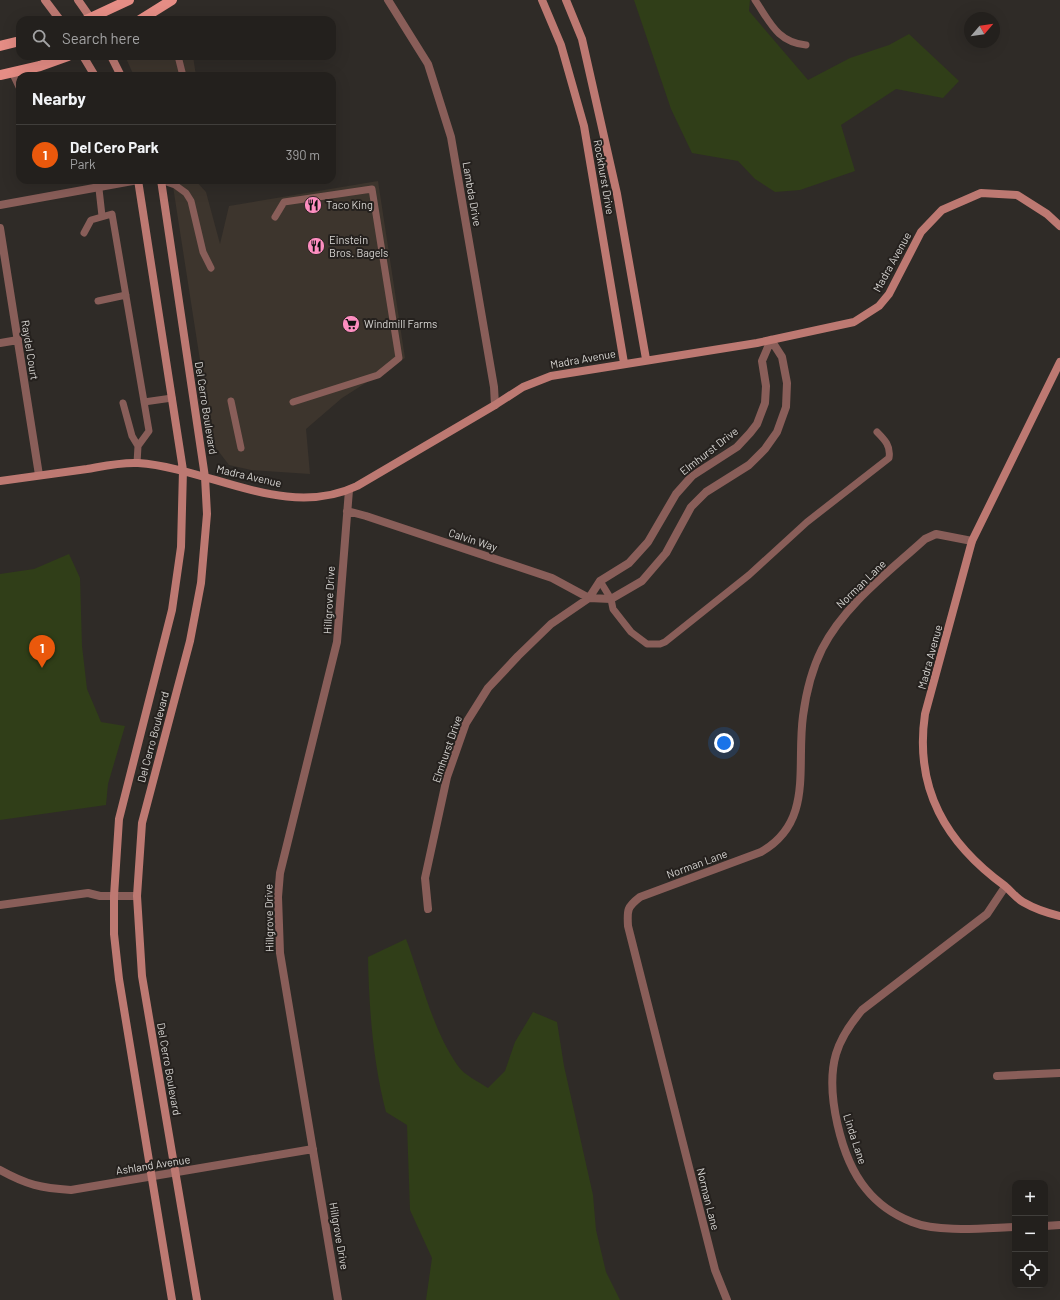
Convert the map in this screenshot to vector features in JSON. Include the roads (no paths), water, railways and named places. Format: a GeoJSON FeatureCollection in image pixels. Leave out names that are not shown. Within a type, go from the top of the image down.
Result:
{"type":"FeatureCollection","features":[{"type":"Feature","properties":{"kind":"main road"},"geometry":{"type":"LineString","coordinates":[[96,16],[129,0]]}},
{"type":"Feature","properties":{"kind":"main road"},"geometry":{"type":"LineString","coordinates":[[146,16],[172,0]]}},
{"type":"Feature","properties":{"kind":"main road"},"geometry":{"type":"LineString","coordinates":[[0,46],[16,42]]}},
{"type":"Feature","properties":{"kind":"main road"},"geometry":{"type":"LineString","coordinates":[[0,75],[40,66],[57,60]]}},
{"type":"Feature","properties":{"kind":"street"},"geometry":{"type":"LineString","coordinates":[[45,0],[57,16]]}},
{"type":"Feature","properties":{"kind":"street"},"geometry":{"type":"LineString","coordinates":[[78,0],[88,16]]}},
{"type":"Feature","properties":{"kind":"street","name":"Lambda Drive"},"geometry":{"type":"LineString","coordinates":[[388,0],[428,64],[451,137],[494,387],[495,405]]}},
{"type":"Feature","properties":{"kind":"street","name":"Rockhurst Drive"},"geometry":{"type":"LineString","coordinates":[[542,0],[561,45],[584,126],[624,363]]}},
{"type":"Feature","properties":{"kind":"street","name":"Rockhurst Drive"},"geometry":{"type":"LineString","coordinates":[[566,0],[582,39],[617,194],[646,359]]}},
{"type":"Feature","properties":{"kind":"street"},"geometry":{"type":"LineString","coordinates":[[85,60],[93,72]]}},
{"type":"Feature","properties":{"kind":"street"},"geometry":{"type":"LineString","coordinates":[[113,60],[119,72]]}},
{"type":"Feature","properties":{"kind":"street"},"geometry":{"type":"LineString","coordinates":[[0,205],[99,184]]}},
{"type":"Feature","properties":{"kind":"street","name":"Del Cerro Boulevard"},"geometry":{"type":"LineString","coordinates":[[139,184],[183,470],[181,547],[172,610],[119,819],[114,896],[114,934],[119,979],[150,1177],[172,1300]]}},
{"type":"Feature","properties":{"kind":"street","name":"Del Cerro Boulevard"},"geometry":{"type":"LineString","coordinates":[[162,184],[205,477],[207,514],[201,583],[190,641],[142,823],[136,896],[142,976],[197,1300]]}},
{"type":"Feature","properties":{"kind":"street","name":"Madra Avenue"},"geometry":{"type":"LineString","coordinates":[[0,481],[137,463],[183,470],[262,492],[303,497],[332,495],[349,490],[495,405],[523,387],[551,376],[646,359],[771,340],[854,322],[879,306],[890,294],[921,232],[942,210],[982,193],[1017,195],[1047,214],[1060,226]]}},
{"type":"Feature","properties":{"kind":"street","name":"Raydel Court"},"geometry":{"type":"LineString","coordinates":[[0,228],[39,475]]}},
{"type":"Feature","properties":{"kind":"street"},"geometry":{"type":"LineString","coordinates":[[0,343],[18,340]]}},
{"type":"Feature","properties":{"kind":"street"},"geometry":{"type":"LineString","coordinates":[[589,598],[611,599],[642,581],[666,553],[691,508],[706,492],[749,465],[765,449],[777,432],[786,407],[787,384],[782,357],[771,340]]}},
{"type":"Feature","properties":{"kind":"street","name":"Elmhurst Drive"},"geometry":{"type":"LineString","coordinates":[[428,909],[425,878],[447,777],[466,723],[488,688],[518,656],[551,624],[589,598],[600,581],[629,563],[648,542],[676,494],[692,476],[737,447],[758,424],[765,403],[766,386],[762,361],[771,340]]}},
{"type":"Feature","properties":{"kind":"street","name":"Madra Avenue"},"geometry":{"type":"LineString","coordinates":[[1060,362],[972,541],[926,714],[923,756],[932,797],[946,826],[965,852],[994,879],[1023,902],[1044,912],[1060,916]]}},
{"type":"Feature","properties":{"kind":"street","name":"Hillgrove Drive"},"geometry":{"type":"LineString","coordinates":[[338,1300],[280,953],[278,897],[280,873],[337,642],[349,490]]}},
{"type":"Feature","properties":{"kind":"street","name":"Calvin Way"},"geometry":{"type":"LineString","coordinates":[[347,511],[552,578],[589,598]]}},
{"type":"Feature","properties":{"kind":"street","name":"Norman Lane"},"geometry":{"type":"LineString","coordinates":[[726,1300],[714,1270],[628,926],[627,912],[632,903],[640,897],[760,852],[774,844],[789,828],[798,805],[803,716],[810,679],[822,649],[846,613],[925,539],[936,534],[972,541]]}},
{"type":"Feature","properties":{"kind":"street","name":"Linda Lane"},"geometry":{"type":"LineString","coordinates":[[1005,887],[987,914],[862,1010],[847,1029],[836,1053],[832,1079],[836,1118],[853,1169],[866,1188],[882,1204],[902,1218],[925,1226],[974,1228],[1012,1227]]}},
{"type":"Feature","properties":{"kind":"street"},"geometry":{"type":"LineString","coordinates":[[0,905],[88,893],[100,896],[136,896]]}},
{"type":"Feature","properties":{"kind":"street"},"geometry":{"type":"LineString","coordinates":[[996,1076],[1060,1073]]}},
{"type":"Feature","properties":{"kind":"street","name":"Ashland Avenue"},"geometry":{"type":"LineString","coordinates":[[0,1170],[16,1179],[44,1189],[71,1190],[313,1149]]}},
{"type":"Feature","properties":{"kind":"street"},"geometry":{"type":"LineString","coordinates":[[1048,1226],[1060,1225]]}},
{"type":"Feature","properties":{"kind":"lane"},"geometry":{"type":"LineString","coordinates":[[755,0],[781,37],[793,44],[806,45]]}},
{"type":"Feature","properties":{"kind":"lane"},"geometry":{"type":"LineString","coordinates":[[179,60],[182,72]]}},
{"type":"Feature","properties":{"kind":"lane"},"geometry":{"type":"LineString","coordinates":[[12,72],[16,80]]}},
{"type":"Feature","properties":{"kind":"lane"},"geometry":{"type":"LineString","coordinates":[[99,184],[102,216]]}},
{"type":"Feature","properties":{"kind":"lane"},"geometry":{"type":"LineString","coordinates":[[172,184],[186,193],[191,201],[203,252],[211,268]]}},
{"type":"Feature","properties":{"kind":"lane"},"geometry":{"type":"LineString","coordinates":[[275,217],[284,202],[372,189],[399,358],[378,375],[293,402]]}},
{"type":"Feature","properties":{"kind":"lane"},"geometry":{"type":"LineString","coordinates":[[84,233],[91,220],[112,214],[149,430],[138,446],[137,463]]}},
{"type":"Feature","properties":{"kind":"lane"},"geometry":{"type":"LineString","coordinates":[[98,301],[126,295]]}},
{"type":"Feature","properties":{"kind":"lane"},"geometry":{"type":"LineString","coordinates":[[144,402],[172,398]]}},
{"type":"Feature","properties":{"kind":"lane"},"geometry":{"type":"LineString","coordinates":[[231,400],[241,448]]}},
{"type":"Feature","properties":{"kind":"lane"},"geometry":{"type":"LineString","coordinates":[[123,403],[132,436],[138,446]]}},
{"type":"Feature","properties":{"kind":"lane"},"geometry":{"type":"LineString","coordinates":[[600,581],[611,599],[613,609],[631,632],[640,640],[653,644],[665,642],[749,574],[813,517],[889,458],[890,449],[885,440],[877,432]]}},
{"type":"Feature","properties":{"kind":"place","name":"Taco King"},"geometry":{"type":"Point","coordinates":[313,205]}},
{"type":"Feature","properties":{"kind":"place","name":"Einstein Bros. Bagels"},"geometry":{"type":"Point","coordinates":[316,246]}},
{"type":"Feature","properties":{"kind":"place","name":"Windmill Farms"},"geometry":{"type":"Point","coordinates":[351,324]}},
{"type":"Feature","properties":{"kind":"place","name":"Del Cero Park"},"geometry":{"type":"Point","coordinates":[42,668]}}]}
